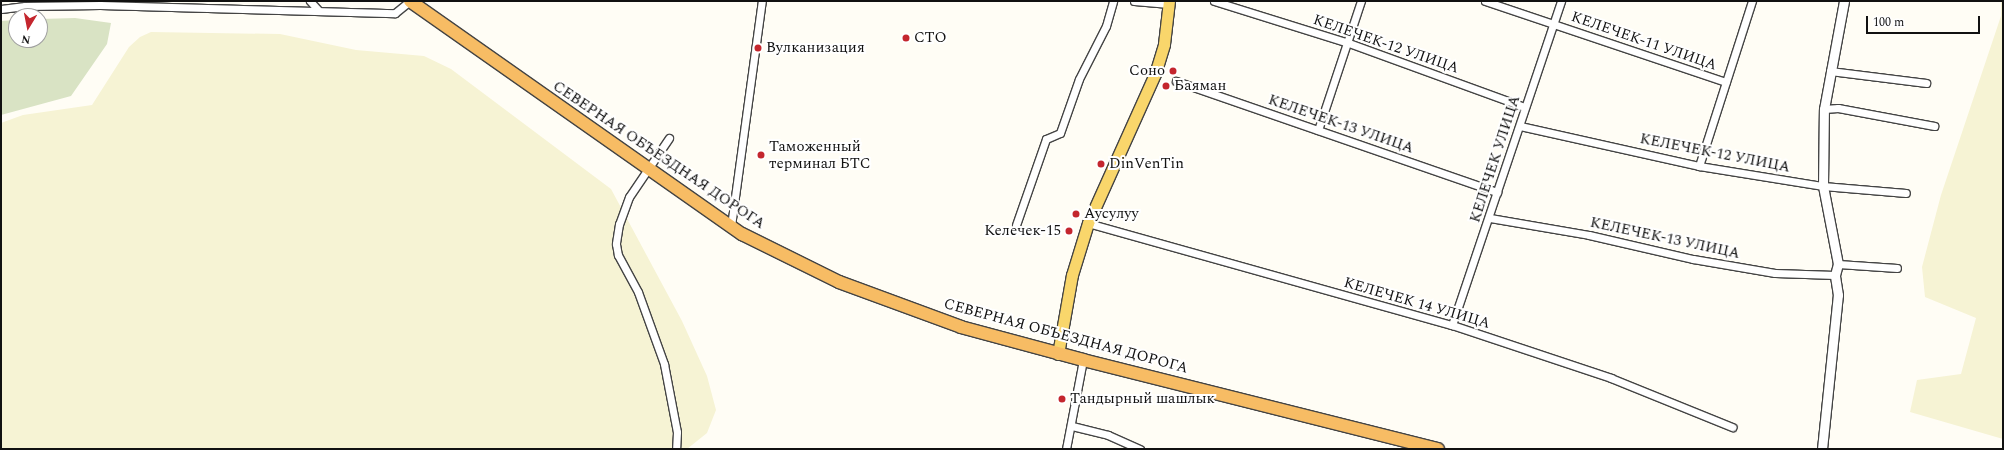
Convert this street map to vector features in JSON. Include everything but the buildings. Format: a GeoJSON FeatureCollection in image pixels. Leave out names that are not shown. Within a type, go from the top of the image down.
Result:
{"type":"FeatureCollection","features":[{"type":"Feature","properties":{"kind":"highway","name":"СЕВЕРНАЯ ОБЪЕЗДНАЯ ДОРОГА"},"geometry":{"type":"LineString","coordinates":[[410,1],[731,226],[786,258],[839,282],[961,327],[1058,354],[1438,449]]}},
{"type":"Feature","properties":{"kind":"main road"},"geometry":{"type":"LineString","coordinates":[[1058,354],[1072,275],[1088,223],[1155,74],[1164,44],[1169,3]]}},
{"type":"Feature","properties":{"kind":"street"},"geometry":{"type":"LineString","coordinates":[[310,1],[318,10]]}},
{"type":"Feature","properties":{"kind":"street"},"geometry":{"type":"LineString","coordinates":[[1,9],[57,3],[182,4],[395,13],[410,1]]}},
{"type":"Feature","properties":{"kind":"street"},"geometry":{"type":"LineString","coordinates":[[731,226],[762,1]]}},
{"type":"Feature","properties":{"kind":"street"},"geometry":{"type":"LineString","coordinates":[[1016,225],[1046,139],[1060,133],[1079,79],[1106,26],[1113,1]]}},
{"type":"Feature","properties":{"kind":"street"},"geometry":{"type":"LineString","coordinates":[[1134,1],[1169,3]]}},
{"type":"Feature","properties":{"kind":"street","name":"КЕЛЕЧЕК-12 УЛИЦА"},"geometry":{"type":"LineString","coordinates":[[1214,1],[1346,42],[1525,107]]}},
{"type":"Feature","properties":{"kind":"street"},"geometry":{"type":"LineString","coordinates":[[1318,130],[1346,42],[1361,1]]}},
{"type":"Feature","properties":{"kind":"street","name":"КЕЛЕЧЕК-11 УЛИЦА"},"geometry":{"type":"LineString","coordinates":[[1485,1],[1726,82]]}},
{"type":"Feature","properties":{"kind":"street","name":"КЕЛЕЧЕК УЛИЦА"},"geometry":{"type":"LineString","coordinates":[[1452,325],[1490,218],[1525,107],[1561,1]]}},
{"type":"Feature","properties":{"kind":"street"},"geometry":{"type":"LineString","coordinates":[[1699,166],[1752,1]]}},
{"type":"Feature","properties":{"kind":"street"},"geometry":{"type":"LineString","coordinates":[[1822,449],[1838,295],[1835,274],[1838,264],[1823,186],[1824,109],[1844,1]]}},
{"type":"Feature","properties":{"kind":"street"},"geometry":{"type":"LineString","coordinates":[[1830,71],[1926,83]]}},
{"type":"Feature","properties":{"kind":"street","name":"КЕЛЕЧЕК-13 УЛИЦА"},"geometry":{"type":"LineString","coordinates":[[1176,81],[1498,192]]}},
{"type":"Feature","properties":{"kind":"street"},"geometry":{"type":"LineString","coordinates":[[1824,109],[1838,108],[1934,126]]}},
{"type":"Feature","properties":{"kind":"street","name":"КЕЛЕЧЕК-12 УЛИЦА"},"geometry":{"type":"LineString","coordinates":[[1520,126],[1699,166],[1823,186],[1906,193]]}},
{"type":"Feature","properties":{"kind":"street"},"geometry":{"type":"LineString","coordinates":[[669,138],[629,197],[619,224],[616,244],[618,255],[638,292],[664,364],[677,432],[676,449]]}},
{"type":"Feature","properties":{"kind":"street","name":"КЕЛЕЧЕК-13 УЛИЦА"},"geometry":{"type":"LineString","coordinates":[[1490,218],[1589,235],[1693,260],[1775,273],[1835,274]]}},
{"type":"Feature","properties":{"kind":"street","name":"КЕЛЕЧЕК 14 УЛИЦА"},"geometry":{"type":"LineString","coordinates":[[1088,223],[1452,325],[1611,378],[1732,427]]}},
{"type":"Feature","properties":{"kind":"street"},"geometry":{"type":"LineString","coordinates":[[1838,264],[1897,268]]}},
{"type":"Feature","properties":{"kind":"street"},"geometry":{"type":"LineString","coordinates":[[1066,449],[1072,426],[1083,360]]}},
{"type":"Feature","properties":{"kind":"street"},"geometry":{"type":"LineString","coordinates":[[1072,426],[1108,436],[1140,449]]}},
{"type":"Feature","properties":{"kind":"shaded area"},"geometry":{"type":"Polygon","coordinates":[[[2001,1],[2003,1],[2003,439],[1910,412],[1917,380],[1961,374],[1976,318],[1925,297],[1922,267],[1941,195],[2001,16],[2001,1]]]}},
{"type":"Feature","properties":{"kind":"shaded area"},"geometry":{"type":"Polygon","coordinates":[[[151,32],[280,34],[356,50],[424,56],[451,69],[611,189],[682,321],[707,376],[716,410],[707,433],[687,449],[1,449],[1,123],[23,115],[92,105],[129,47],[140,37],[151,32]]]}},
{"type":"Feature","properties":{"kind":"green space"},"geometry":{"type":"Polygon","coordinates":[[[75,18],[111,23],[107,44],[71,96],[1,115],[1,21],[8,21],[8,48],[48,48],[48,19],[75,18]]]}},
{"type":"Feature","properties":{"kind":"place","name":"СТО"},"geometry":{"type":"Point","coordinates":[906,38]}},
{"type":"Feature","properties":{"kind":"place","name":"Вулканизация"},"geometry":{"type":"Point","coordinates":[758,48]}},
{"type":"Feature","properties":{"kind":"place","name":"Соно"},"geometry":{"type":"Point","coordinates":[1173,71]}},
{"type":"Feature","properties":{"kind":"place","name":"Баяман"},"geometry":{"type":"Point","coordinates":[1166,86]}},
{"type":"Feature","properties":{"kind":"place","name":"Таможенный терминал БТС"},"geometry":{"type":"Point","coordinates":[761,155]}},
{"type":"Feature","properties":{"kind":"place","name":"DinVenTin"},"geometry":{"type":"Point","coordinates":[1101,164]}},
{"type":"Feature","properties":{"kind":"place","name":"Аусулуу"},"geometry":{"type":"Point","coordinates":[1076,214]}},
{"type":"Feature","properties":{"kind":"place","name":"Келечек-15"},"geometry":{"type":"Point","coordinates":[1069,231]}},
{"type":"Feature","properties":{"kind":"place","name":"Тандырный шашлык"},"geometry":{"type":"Point","coordinates":[1062,399]}}]}
